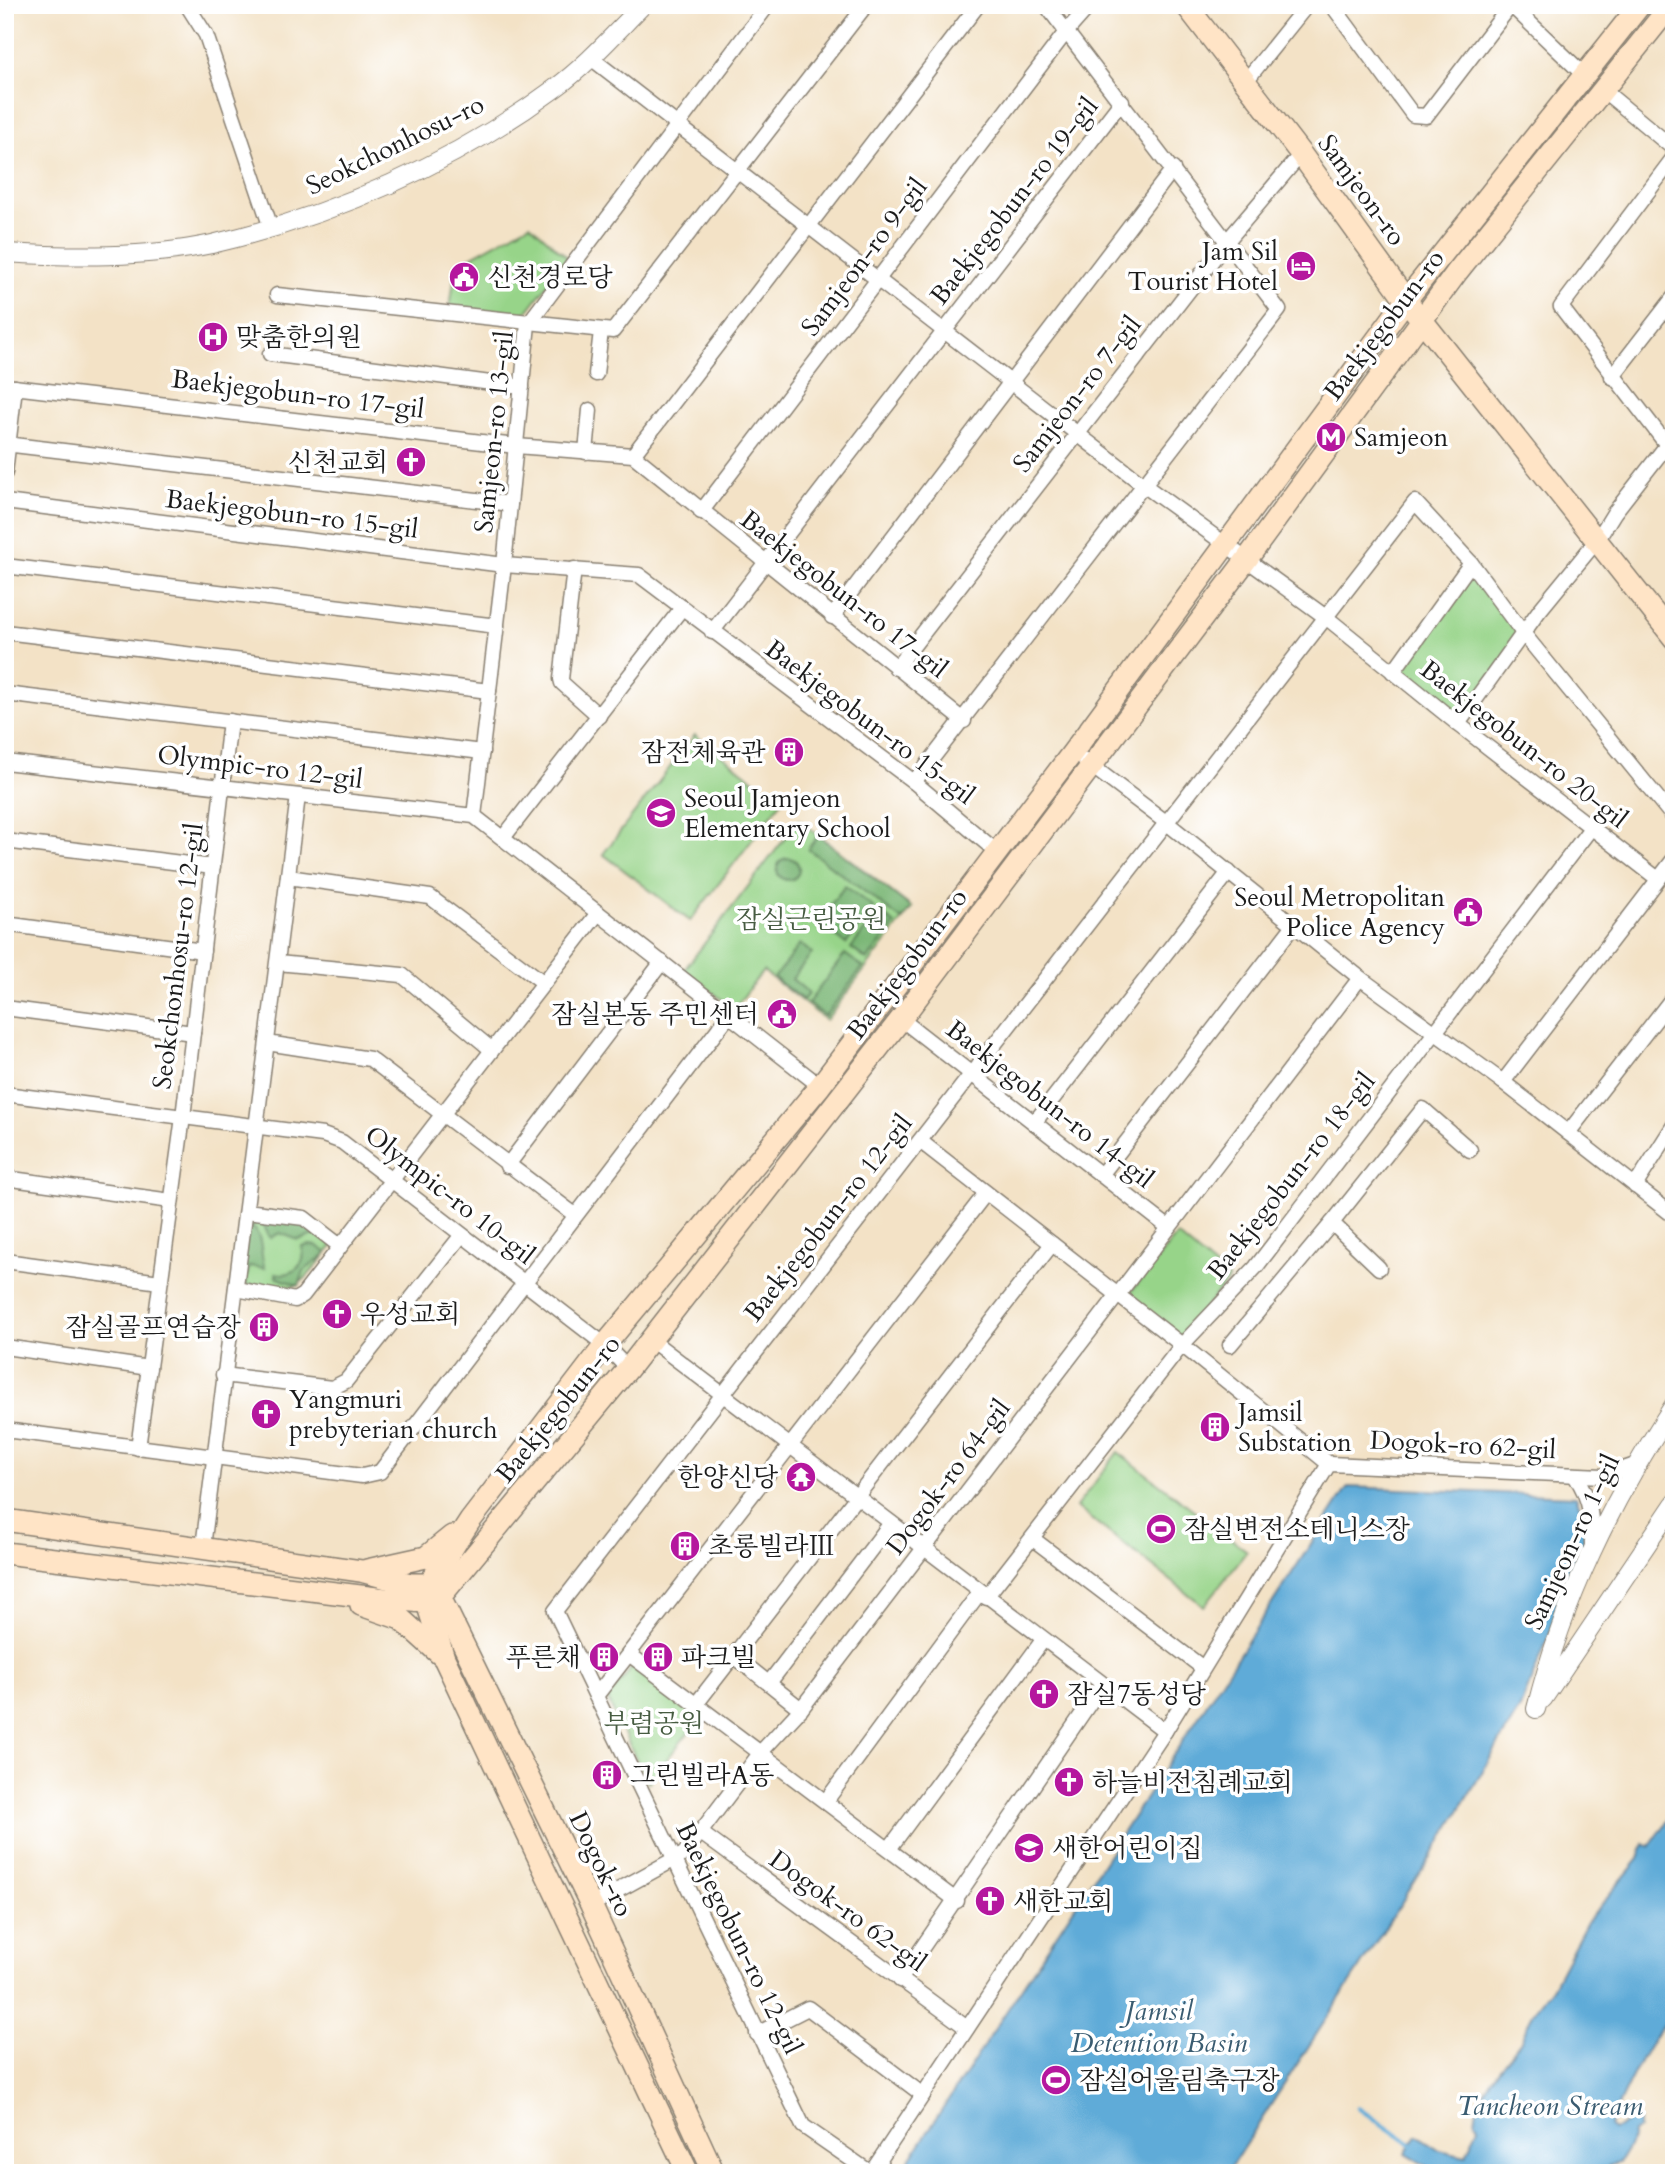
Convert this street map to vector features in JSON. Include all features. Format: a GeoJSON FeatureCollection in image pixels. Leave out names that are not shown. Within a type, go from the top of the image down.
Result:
{"type":"FeatureCollection","features":[{"type":"Feature","properties":{"kind":"main road","name":"Samjeon-ro"},"geometry":{"type":"LineString","coordinates":[[1186,5],[1301,154],[1406,300],[1423,317],[1674,638]]}},
{"type":"Feature","properties":{"kind":"main road","name":"Baekjegobun-ro"},"geometry":{"type":"LineString","coordinates":[[429,1592],[470,1521],[604,1345],[820,1086],[1073,752],[1406,300],[1640,5]]}},
{"type":"Feature","properties":{"kind":"main road","name":"Baekjegobun-ro"},"geometry":{"type":"LineString","coordinates":[[429,1592],[651,1340],[901,1019],[1247,559],[1423,317],[1671,5]]}},
{"type":"Feature","properties":{"kind":"main road"},"geometry":{"type":"LineString","coordinates":[[5,1520],[361,1570],[429,1592]]}},
{"type":"Feature","properties":{"kind":"main road"},"geometry":{"type":"LineString","coordinates":[[361,1570],[426,1557],[470,1521]]}},
{"type":"Feature","properties":{"kind":"main road"},"geometry":{"type":"LineString","coordinates":[[5,1553],[323,1591],[429,1592]]}},
{"type":"Feature","properties":{"kind":"main road"},"geometry":{"type":"LineString","coordinates":[[323,1591],[401,1619],[444,1658]]}},
{"type":"Feature","properties":{"kind":"main road","name":"Dogok-ro"},"geometry":{"type":"LineString","coordinates":[[429,1592],[444,1658],[688,2173]]}},
{"type":"Feature","properties":{"kind":"main road","name":"Dogok-ro"},"geometry":{"type":"LineString","coordinates":[[429,1592],[591,1905],[714,2173]]}},
{"type":"Feature","properties":{"kind":"street"},"geometry":{"type":"LineString","coordinates":[[187,5],[206,35],[271,228]]}},
{"type":"Feature","properties":{"kind":"street","name":"Seokchonhosu-ro"},"geometry":{"type":"LineString","coordinates":[[5,253],[129,254],[210,244],[342,205],[480,139],[555,89],[591,58],[643,5]]}},
{"type":"Feature","properties":{"kind":"street","name":"Samjeon-ro 13-gil"},"geometry":{"type":"LineString","coordinates":[[474,816],[504,565],[528,324],[768,5]]}},
{"type":"Feature","properties":{"kind":"street"},"geometry":{"type":"LineString","coordinates":[[277,295],[613,331],[866,5]]}},
{"type":"Feature","properties":{"kind":"street"},"geometry":{"type":"LineString","coordinates":[[633,455],[978,5]]}},
{"type":"Feature","properties":{"kind":"street"},"geometry":{"type":"LineString","coordinates":[[914,782],[964,721],[1279,310],[1046,5]]}},
{"type":"Feature","properties":{"kind":"street","name":"Samjeon-ro 9-gil"},"geometry":{"type":"LineString","coordinates":[[701,512],[1066,32],[1090,5]]}},
{"type":"Feature","properties":{"kind":"street"},"geometry":{"type":"LineString","coordinates":[[1245,82],[1307,5]]}},
{"type":"Feature","properties":{"kind":"street"},"geometry":{"type":"LineString","coordinates":[[1332,5],[1413,115],[1426,116],[1511,5],[1584,75]]}},
{"type":"Feature","properties":{"kind":"street","name":"Baekjegobun-ro 19-gil"},"geometry":{"type":"LineString","coordinates":[[591,58],[1145,486],[1227,545]]}},
{"type":"Feature","properties":{"kind":"street"},"geometry":{"type":"LineString","coordinates":[[1603,90],[1674,149]]}},
{"type":"Feature","properties":{"kind":"street","name":"Baekjegobun-ro 19-gil"},"geometry":{"type":"LineString","coordinates":[[765,564],[1122,102]]}},
{"type":"Feature","properties":{"kind":"street","name":"Samjeon-ro 7-gil"},"geometry":{"type":"LineString","coordinates":[[896,668],[1228,240],[1301,154]]}},
{"type":"Feature","properties":{"kind":"street"},"geometry":{"type":"LineString","coordinates":[[1458,724],[1523,633],[1598,539],[1614,513],[1671,445],[1612,377],[1561,307],[1674,157]]}},
{"type":"Feature","properties":{"kind":"street"},"geometry":{"type":"LineString","coordinates":[[832,617],[1173,169]]}},
{"type":"Feature","properties":{"kind":"street"},"geometry":{"type":"LineString","coordinates":[[1612,377],[1674,297]]}},
{"type":"Feature","properties":{"kind":"street"},"geometry":{"type":"LineString","coordinates":[[596,374],[601,331]]}},
{"type":"Feature","properties":{"kind":"street"},"geometry":{"type":"LineString","coordinates":[[270,354],[522,387]]}},
{"type":"Feature","properties":{"kind":"street"},"geometry":{"type":"LineString","coordinates":[[5,473],[10,386]]}},
{"type":"Feature","properties":{"kind":"street","name":"Baekjegobun-ro 17-gil"},"geometry":{"type":"LineString","coordinates":[[10,386],[516,446],[633,455],[765,564],[964,721]]}},
{"type":"Feature","properties":{"kind":"street"},"geometry":{"type":"LineString","coordinates":[[586,452],[590,410]]}},
{"type":"Feature","properties":{"kind":"street"},"geometry":{"type":"LineString","coordinates":[[7,444],[510,504]]}},
{"type":"Feature","properties":{"kind":"street","name":"Baekjegobun-ro 15-gil"},"geometry":{"type":"LineString","coordinates":[[5,502],[504,565],[639,575],[914,782],[997,852]]}},
{"type":"Feature","properties":{"kind":"street","name":"Baekjegobun-ro 20-gil"},"geometry":{"type":"LineString","coordinates":[[1327,618],[1415,502],[1471,563],[1523,633],[1674,818]]}},
{"type":"Feature","properties":{"kind":"street","name":"Baekjegobun-ro 20-gil"},"geometry":{"type":"LineString","coordinates":[[1227,545],[1327,618],[1458,724],[1658,879]]}},
{"type":"Feature","properties":{"kind":"street","name":"Baekjegobun-ro 20-gil"},"geometry":{"type":"LineString","coordinates":[[1393,672],[1471,563]]}},
{"type":"Feature","properties":{"kind":"street"},"geometry":{"type":"LineString","coordinates":[[712,632],[765,564]]}},
{"type":"Feature","properties":{"kind":"street"},"geometry":{"type":"LineString","coordinates":[[5,566],[497,626]]}},
{"type":"Feature","properties":{"kind":"street"},"geometry":{"type":"LineString","coordinates":[[574,569],[561,679],[562,683],[599,716]]}},
{"type":"Feature","properties":{"kind":"street"},"geometry":{"type":"LineString","coordinates":[[503,838],[682,608]]}},
{"type":"Feature","properties":{"kind":"street"},"geometry":{"type":"LineString","coordinates":[[971,1074],[1327,618]]}},
{"type":"Feature","properties":{"kind":"street"},"geometry":{"type":"LineString","coordinates":[[5,632],[489,691]]}},
{"type":"Feature","properties":{"kind":"street"},"geometry":{"type":"LineString","coordinates":[[5,694],[482,752]]}},
{"type":"Feature","properties":{"kind":"street","name":"Seokchonhosu-ro 12-gil"},"geometry":{"type":"LineString","coordinates":[[138,1448],[183,1117],[230,721]]}},
{"type":"Feature","properties":{"kind":"street"},"geometry":{"type":"LineString","coordinates":[[1073,752],[1167,823],[1360,978],[1503,1082],[1674,1216]]}},
{"type":"Feature","properties":{"kind":"street","name":"Olympic-ro 12-gil"},"geometry":{"type":"LineString","coordinates":[[5,762],[474,816]]}},
{"type":"Feature","properties":{"kind":"street"},"geometry":{"type":"LineString","coordinates":[[203,1547],[298,796]]}},
{"type":"Feature","properties":{"kind":"street"},"geometry":{"type":"LineString","coordinates":[[474,816],[820,1086]]}},
{"type":"Feature","properties":{"kind":"street","name":"Baekjegobun-ro 18-gil"},"geometry":{"type":"LineString","coordinates":[[1182,1345],[1256,1268],[1433,1032],[1591,828]]}},
{"type":"Feature","properties":{"kind":"street"},"geometry":{"type":"LineString","coordinates":[[5,841],[213,867]]}},
{"type":"Feature","properties":{"kind":"street"},"geometry":{"type":"LineString","coordinates":[[1503,1082],[1674,859]]}},
{"type":"Feature","properties":{"kind":"street"},"geometry":{"type":"LineString","coordinates":[[1034,1123],[1228,872]]}},
{"type":"Feature","properties":{"kind":"street"},"geometry":{"type":"LineString","coordinates":[[288,877],[430,897],[544,983]]}},
{"type":"Feature","properties":{"kind":"street"},"geometry":{"type":"LineString","coordinates":[[236,1289],[295,1300],[303,1295],[598,913]]}},
{"type":"Feature","properties":{"kind":"street"},"geometry":{"type":"LineString","coordinates":[[5,924],[203,951]]}},
{"type":"Feature","properties":{"kind":"street"},"geometry":{"type":"LineString","coordinates":[[1101,1175],[1294,925]]}},
{"type":"Feature","properties":{"kind":"street"},"geometry":{"type":"LineString","coordinates":[[278,962],[402,975],[492,1050]]}},
{"type":"Feature","properties":{"kind":"street"},"geometry":{"type":"LineString","coordinates":[[508,1166],[662,962]]}},
{"type":"Feature","properties":{"kind":"street"},"geometry":{"type":"LineString","coordinates":[[1168,1227],[1360,978]]}},
{"type":"Feature","properties":{"kind":"street"},"geometry":{"type":"LineString","coordinates":[[1568,1133],[1674,996]]}},
{"type":"Feature","properties":{"kind":"street"},"geometry":{"type":"LineString","coordinates":[[5,1008],[193,1033]]}},
{"type":"Feature","properties":{"kind":"street"},"geometry":{"type":"LineString","coordinates":[[5,1430],[362,1476],[380,1472],[729,1015]]}},
{"type":"Feature","properties":{"kind":"street","name":"Baekjegobun-ro 14-gil"},"geometry":{"type":"LineString","coordinates":[[901,1019],[1168,1227]]}},
{"type":"Feature","properties":{"kind":"street"},"geometry":{"type":"LineString","coordinates":[[267,1043],[370,1059],[575,1215]]}},
{"type":"Feature","properties":{"kind":"street","name":"Baekjegobun-ro 12-gil"},"geometry":{"type":"LineString","coordinates":[[871,2173],[803,2126],[555,1611],[971,1074]]}},
{"type":"Feature","properties":{"kind":"street","name":"Olympic-ro 10-gil"},"geometry":{"type":"LineString","coordinates":[[5,1094],[324,1135],[342,1142],[523,1285],[604,1345],[628,1369]]}},
{"type":"Feature","properties":{"kind":"street"},"geometry":{"type":"LineString","coordinates":[[1230,1345],[1423,1109],[1470,1150]]}},
{"type":"Feature","properties":{"kind":"street"},"geometry":{"type":"LineString","coordinates":[[1635,1186],[1674,1125]]}},
{"type":"Feature","properties":{"kind":"street"},"geometry":{"type":"LineString","coordinates":[[871,2173],[1165,1731],[1329,1464],[1182,1345],[920,1141]]}},
{"type":"Feature","properties":{"kind":"street"},"geometry":{"type":"LineString","coordinates":[[5,1178],[172,1201]]}},
{"type":"Feature","properties":{"kind":"street"},"geometry":{"type":"LineString","coordinates":[[596,1696],[986,1193]]}},
{"type":"Feature","properties":{"kind":"street"},"geometry":{"type":"LineString","coordinates":[[246,1211],[304,1218],[340,1246]]}},
{"type":"Feature","properties":{"kind":"street"},"geometry":{"type":"LineString","coordinates":[[1332,1223],[1379,1268]]}},
{"type":"Feature","properties":{"kind":"street","name":"Dogok-ro 64-gil"},"geometry":{"type":"LineString","coordinates":[[591,1905],[675,1861],[701,1833],[761,1752],[801,1709],[1168,1227]]}},
{"type":"Feature","properties":{"kind":"street"},"geometry":{"type":"LineString","coordinates":[[223,1375],[332,1388],[346,1381],[461,1236]]}},
{"type":"Feature","properties":{"kind":"street"},"geometry":{"type":"LineString","coordinates":[[697,1703],[1052,1244]]}},
{"type":"Feature","properties":{"kind":"street"},"geometry":{"type":"LineString","coordinates":[[5,1261],[160,1282]]}},
{"type":"Feature","properties":{"kind":"street"},"geometry":{"type":"LineString","coordinates":[[651,1340],[723,1392],[983,1595],[1165,1731]]}},
{"type":"Feature","properties":{"kind":"street"},"geometry":{"type":"LineString","coordinates":[[826,1801],[983,1595],[1033,1539],[1182,1345]]}},
{"type":"Feature","properties":{"kind":"street"},"geometry":{"type":"LineString","coordinates":[[5,1348],[149,1368]]}},
{"type":"Feature","properties":{"kind":"street","name":"Samjeon-ro 1-gil"},"geometry":{"type":"LineString","coordinates":[[1674,1405],[1635,1465],[1592,1551],[1551,1651],[1536,1709],[1674,1504]]}},
{"type":"Feature","properties":{"kind":"street","name":"Dogok-ro 62-gil"},"geometry":{"type":"LineString","coordinates":[[1329,1464],[1575,1476],[1603,1476],[1635,1465]]}},
{"type":"Feature","properties":{"kind":"street"},"geometry":{"type":"LineString","coordinates":[[1575,1476],[1585,1489],[1592,1513],[1592,1551]]}},
{"type":"Feature","properties":{"kind":"street"},"geometry":{"type":"LineString","coordinates":[[769,1683],[891,1523]]}},
{"type":"Feature","properties":{"kind":"street"},"geometry":{"type":"LineString","coordinates":[[1033,1539],[1203,1668]]}},
{"type":"Feature","properties":{"kind":"street"},"geometry":{"type":"LineString","coordinates":[[890,1849],[1043,1640]]}},
{"type":"Feature","properties":{"kind":"street"},"geometry":{"type":"LineString","coordinates":[[629,1654],[957,1900]]}},
{"type":"Feature","properties":{"kind":"street"},"geometry":{"type":"LineString","coordinates":[[733,1655],[801,1709]]}},
{"type":"Feature","properties":{"kind":"street"},"geometry":{"type":"LineString","coordinates":[[900,1980],[1102,1685]]}},
{"type":"Feature","properties":{"kind":"street","name":"Dogok-ro 62-gil"},"geometry":{"type":"LineString","coordinates":[[701,1833],[967,2028]]}},
{"type":"Feature","properties":{"kind":"street"},"geometry":{"type":"LineString","coordinates":[[757,2034],[808,2008],[923,2095]]}},
{"type":"Feature","properties":{"kind":"green space"},"geometry":{"type":"Polygon","coordinates":[[[530,224],[568,258],[522,318],[450,308],[456,265],[530,224]]]}},
{"type":"Feature","properties":{"kind":"green space"},"geometry":{"type":"Polygon","coordinates":[[[1471,563],[1523,633],[1458,724],[1393,672],[1471,563]]]}},
{"type":"Feature","properties":{"kind":"green space"},"geometry":{"type":"Polygon","coordinates":[[[695,735],[782,801],[690,921],[603,854],[695,735]]]}},
{"type":"Feature","properties":{"kind":"green space","name":"잠실근린공원"},"geometry":{"type":"Polygon","coordinates":[[[799,820],[912,908],[826,1020],[763,971],[734,1009],[684,970],[799,820]]]}},
{"type":"Feature","properties":{"kind":"green space"},"geometry":{"type":"Polygon","coordinates":[[[818,835],[912,908],[902,920],[808,849],[818,835]]]}},
{"type":"Feature","properties":{"kind":"green space"},"geometry":{"type":"Polygon","coordinates":[[[784,858],[792,858],[799,865],[799,873],[792,880],[784,880],[777,873],[777,865],[784,858]]]}},
{"type":"Feature","properties":{"kind":"green space"},"geometry":{"type":"Polygon","coordinates":[[[845,886],[874,908],[846,944],[817,922],[845,886]]]}},
{"type":"Feature","properties":{"kind":"green space"},"geometry":{"type":"Polygon","coordinates":[[[879,912],[895,924],[867,960],[851,948],[879,912]]]}},
{"type":"Feature","properties":{"kind":"green space"},"geometry":{"type":"Polygon","coordinates":[[[800,944],[812,953],[792,979],[809,993],[803,1000],[774,978],[800,944]]]}},
{"type":"Feature","properties":{"kind":"green space"},"geometry":{"type":"Polygon","coordinates":[[[845,954],[863,967],[825,1016],[808,1003],[845,954]]]}},
{"type":"Feature","properties":{"kind":"green space"},"geometry":{"type":"Polygon","coordinates":[[[249,1215],[300,1220],[334,1245],[303,1281],[295,1286],[276,1289],[240,1284],[249,1215]]]}},
{"type":"Feature","properties":{"kind":"green space"},"geometry":{"type":"Polygon","coordinates":[[[259,1216],[300,1220],[319,1234],[298,1240],[280,1233],[270,1238],[259,1216]]]}},
{"type":"Feature","properties":{"kind":"green space"},"geometry":{"type":"Polygon","coordinates":[[[248,1223],[257,1233],[265,1268],[249,1266],[246,1285],[240,1284],[248,1223]]]}},
{"type":"Feature","properties":{"kind":"green space"},"geometry":{"type":"Polygon","coordinates":[[[1177,1235],[1229,1279],[1180,1338],[1128,1295],[1177,1235]]]}},
{"type":"Feature","properties":{"kind":"green space"},"geometry":{"type":"Polygon","coordinates":[[[317,1246],[327,1253],[304,1271],[299,1286],[276,1277],[276,1273],[288,1273],[297,1268],[303,1259],[302,1247],[317,1246]]]}},
{"type":"Feature","properties":{"kind":"green space","name":"잠실변전소테니스장"},"geometry":{"type":"Polygon","coordinates":[[[1118,1452],[1247,1551],[1204,1606],[1076,1507],[1118,1452]]]}},
{"type":"Feature","properties":{"kind":"green space","name":"부렴공원"},"geometry":{"type":"Polygon","coordinates":[[[635,1664],[700,1718],[648,1783],[607,1699],[635,1664]]]}},
{"type":"Feature","properties":{"kind":"water","name":"Jamsil Detention Basin"},"geometry":{"type":"Polygon","coordinates":[[[1348,1487],[1576,1496],[1590,1534],[1520,1708],[1443,1838],[1227,2173],[901,2173],[1348,1487]]]}},
{"type":"Feature","properties":{"kind":"water","name":"Tancheon Stream"},"geometry":{"type":"Polygon","coordinates":[[[1674,1812],[1674,2011],[1645,2052],[1609,2126],[1613,2130],[1635,2117],[1639,2121],[1639,2128],[1633,2132],[1631,2143],[1619,2163],[1608,2166],[1601,2173],[1439,2173],[1406,2154],[1417,2135],[1440,2150],[1466,2156],[1478,2126],[1475,2121],[1478,2102],[1491,2080],[1521,2041],[1533,2013],[1552,1988],[1588,1920],[1639,1859],[1644,1843],[1650,1846],[1674,1812]]]}},
{"type":"Feature","properties":{"kind":"waterway"},"geometry":{"type":"LineString","coordinates":[[1358,2108],[1415,2147]]}},
{"type":"Feature","properties":{"kind":"place","name":"Jam Sil Tourist Hotel"},"geometry":{"type":"Point","coordinates":[1301,266]}},
{"type":"Feature","properties":{"kind":"place","name":"신천경로당"},"geometry":{"type":"Point","coordinates":[464,277]}},
{"type":"Feature","properties":{"kind":"place","name":"맞춤한의원"},"geometry":{"type":"Point","coordinates":[213,337]}},
{"type":"Feature","properties":{"kind":"place","name":"Samjeon"},"geometry":{"type":"Point","coordinates":[1331,437]}},
{"type":"Feature","properties":{"kind":"place","name":"신천교회"},"geometry":{"type":"Point","coordinates":[411,462]}},
{"type":"Feature","properties":{"kind":"place","name":"잠전체육관"},"geometry":{"type":"Point","coordinates":[789,752]}},
{"type":"Feature","properties":{"kind":"place","name":"Seoul Jamjeon Elementary School"},"geometry":{"type":"Point","coordinates":[661,813]}},
{"type":"Feature","properties":{"kind":"place","name":"Seoul Metropolitan Police Agency"},"geometry":{"type":"Point","coordinates":[1468,912]}},
{"type":"Feature","properties":{"kind":"place","name":"잠실본동 주민센터"},"geometry":{"type":"Point","coordinates":[782,1014]}},
{"type":"Feature","properties":{"kind":"place","name":"우성교회"},"geometry":{"type":"Point","coordinates":[337,1314]}},
{"type":"Feature","properties":{"kind":"place","name":"잠실골프연습장"},"geometry":{"type":"Point","coordinates":[264,1327]}},
{"type":"Feature","properties":{"kind":"place","name":"Yangmuri prebyterian church"},"geometry":{"type":"Point","coordinates":[266,1414]}},
{"type":"Feature","properties":{"kind":"place","name":"Jamsil Substation"},"geometry":{"type":"Point","coordinates":[1215,1427]}},
{"type":"Feature","properties":{"kind":"place","name":"한양신당"},"geometry":{"type":"Point","coordinates":[801,1477]}},
{"type":"Feature","properties":{"kind":"place","name":"잠실변전소테니스장"},"geometry":{"type":"Point","coordinates":[1161,1529]}},
{"type":"Feature","properties":{"kind":"place","name":"초롱빌라Ⅲ"},"geometry":{"type":"Point","coordinates":[685,1546]}},
{"type":"Feature","properties":{"kind":"place","name":"푸른채"},"geometry":{"type":"Point","coordinates":[604,1657]}},
{"type":"Feature","properties":{"kind":"place","name":"파크빌"},"geometry":{"type":"Point","coordinates":[658,1657]}},
{"type":"Feature","properties":{"kind":"place","name":"잠실7동성당"},"geometry":{"type":"Point","coordinates":[1044,1694]}},
{"type":"Feature","properties":{"kind":"place","name":"그린빌라A동"},"geometry":{"type":"Point","coordinates":[607,1775]}},
{"type":"Feature","properties":{"kind":"place","name":"하늘비전침례교회"},"geometry":{"type":"Point","coordinates":[1069,1782]}},
{"type":"Feature","properties":{"kind":"place","name":"새한어린이집"},"geometry":{"type":"Point","coordinates":[1029,1848]}},
{"type":"Feature","properties":{"kind":"place","name":"새한교회"},"geometry":{"type":"Point","coordinates":[990,1901]}},
{"type":"Feature","properties":{"kind":"place","name":"잠실어울림축구장"},"geometry":{"type":"Point","coordinates":[1056,2080]}}]}
